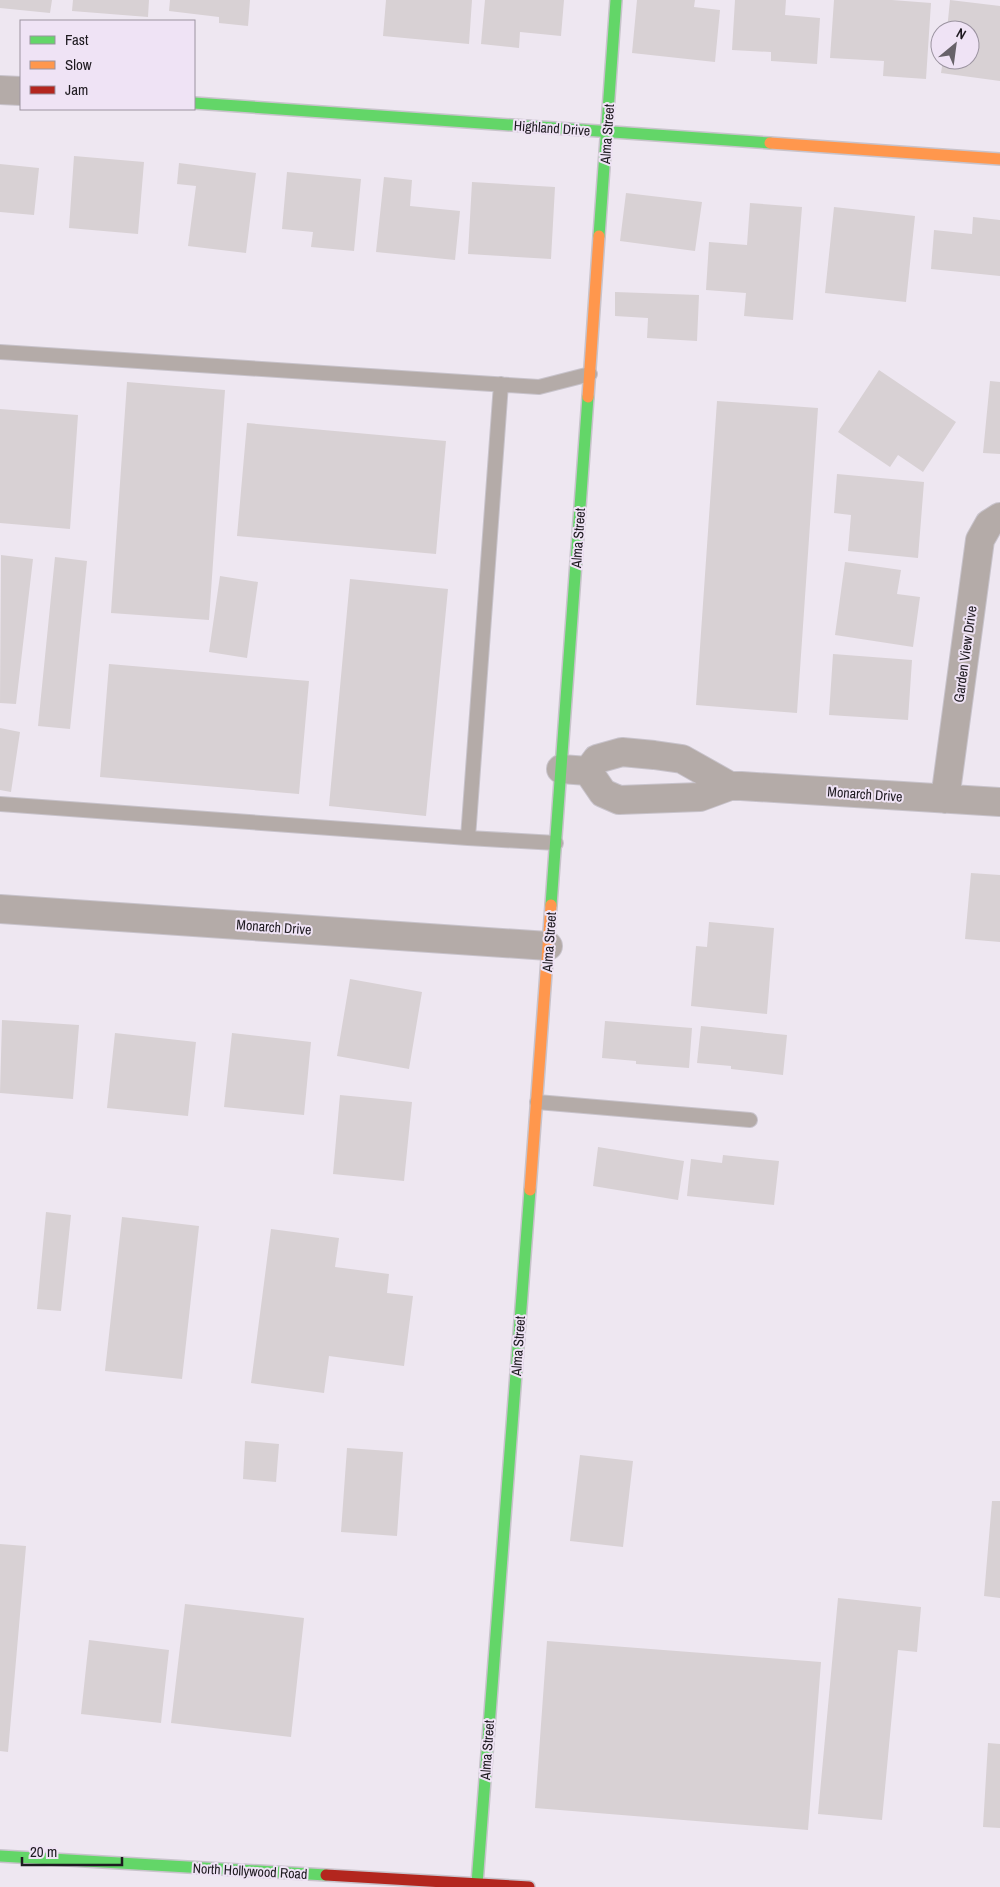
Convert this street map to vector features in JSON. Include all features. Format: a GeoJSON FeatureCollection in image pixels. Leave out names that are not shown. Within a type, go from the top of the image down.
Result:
{"type":"FeatureCollection","features":[{"type":"Feature","properties":{"kind":"street","name":"Alma Street"},"geometry":{"type":"LineString","coordinates":[[477,1884],[556,843],[616,0]]}},
{"type":"Feature","properties":{"kind":"street"},"geometry":{"type":"LineString","coordinates":[[0,90],[20,91]]}},
{"type":"Feature","properties":{"kind":"street","name":"Highland Drive"},"geometry":{"type":"LineString","coordinates":[[195,103],[1000,159]]}},
{"type":"Feature","properties":{"kind":"street","name":"Garden View Drive"},"geometry":{"type":"LineString","coordinates":[[945,798],[980,540],[989,524],[1000,517]]}},
{"type":"Feature","properties":{"kind":"street","name":"Monarch Drive"},"geometry":{"type":"LineString","coordinates":[[730,786],[682,759],[654,755],[622,752],[597,759],[588,771],[603,792],[619,800],[700,797],[730,786],[1000,802]]}},
{"type":"Feature","properties":{"kind":"street"},"geometry":{"type":"LineString","coordinates":[[561,769],[588,771]]}},
{"type":"Feature","properties":{"kind":"street","name":"Monarch Drive"},"geometry":{"type":"LineString","coordinates":[[0,909],[548,946]]}},
{"type":"Feature","properties":{"kind":"street","name":"North Hollywood Road"},"geometry":{"type":"LineString","coordinates":[[0,1856],[529,1887]]}},
{"type":"Feature","properties":{"kind":"lane"},"geometry":{"type":"LineString","coordinates":[[0,352],[539,387],[590,374]]}},
{"type":"Feature","properties":{"kind":"lane"},"geometry":{"type":"LineString","coordinates":[[468,838],[501,384]]}},
{"type":"Feature","properties":{"kind":"lane"},"geometry":{"type":"LineString","coordinates":[[0,804],[556,843]]}},
{"type":"Feature","properties":{"kind":"lane"},"geometry":{"type":"LineString","coordinates":[[536,1102],[750,1120]]}},
{"type":"Feature","properties":{"kind":"building"},"geometry":{"type":"Polygon","coordinates":[[[0,0],[52,0],[50,13],[0,8],[0,0]]]}},
{"type":"Feature","properties":{"kind":"building"},"geometry":{"type":"Polygon","coordinates":[[[73,0],[149,0],[148,17],[72,11],[73,0]]]}},
{"type":"Feature","properties":{"kind":"building"},"geometry":{"type":"Polygon","coordinates":[[[170,0],[250,0],[248,26],[219,23],[219,17],[169,11],[170,0]]]}},
{"type":"Feature","properties":{"kind":"building"},"geometry":{"type":"Polygon","coordinates":[[[386,0],[472,0],[469,44],[383,36],[386,0]]]}},
{"type":"Feature","properties":{"kind":"building"},"geometry":{"type":"Polygon","coordinates":[[[485,0],[564,0],[561,36],[520,32],[519,48],[481,44],[485,0]]]}},
{"type":"Feature","properties":{"kind":"building"},"geometry":{"type":"Polygon","coordinates":[[[637,0],[695,0],[694,7],[720,10],[715,62],[632,53],[637,0]]]}},
{"type":"Feature","properties":{"kind":"building"},"geometry":{"type":"Polygon","coordinates":[[[735,0],[786,0],[785,15],[820,18],[817,64],[771,61],[771,52],[732,50],[735,0]]]}},
{"type":"Feature","properties":{"kind":"building"},"geometry":{"type":"Polygon","coordinates":[[[834,0],[892,0],[931,3],[926,79],[883,76],[884,61],[830,58],[834,0]]]}},
{"type":"Feature","properties":{"kind":"building"},"geometry":{"type":"Polygon","coordinates":[[[950,0],[1000,6],[1000,81],[941,73],[941,70],[980,70],[980,20],[948,20],[950,0]]]}},
{"type":"Feature","properties":{"kind":"building"},"geometry":{"type":"Polygon","coordinates":[[[74,156],[144,162],[138,234],[69,228],[74,156]]]}},
{"type":"Feature","properties":{"kind":"building"},"geometry":{"type":"Polygon","coordinates":[[[179,163],[256,173],[246,253],[188,246],[196,186],[177,184],[179,163]]]}},
{"type":"Feature","properties":{"kind":"building"},"geometry":{"type":"Polygon","coordinates":[[[0,164],[39,168],[34,215],[0,212],[0,164]]]}},
{"type":"Feature","properties":{"kind":"building"},"geometry":{"type":"Polygon","coordinates":[[[287,172],[361,179],[354,251],[311,247],[313,232],[282,229],[287,172]]]}},
{"type":"Feature","properties":{"kind":"building"},"geometry":{"type":"Polygon","coordinates":[[[384,177],[412,180],[410,206],[460,211],[455,260],[376,252],[384,177]]]}},
{"type":"Feature","properties":{"kind":"building"},"geometry":{"type":"Polygon","coordinates":[[[472,182],[555,187],[551,259],[468,254],[472,182]]]}},
{"type":"Feature","properties":{"kind":"building"},"geometry":{"type":"Polygon","coordinates":[[[626,193],[702,202],[695,251],[620,241],[626,193]]]}},
{"type":"Feature","properties":{"kind":"building"},"geometry":{"type":"Polygon","coordinates":[[[750,203],[802,207],[793,320],[744,316],[746,293],[706,290],[709,242],[747,245],[750,203]]]}},
{"type":"Feature","properties":{"kind":"building"},"geometry":{"type":"Polygon","coordinates":[[[834,207],[915,216],[906,302],[825,293],[834,207]]]}},
{"type":"Feature","properties":{"kind":"building"},"geometry":{"type":"Polygon","coordinates":[[[973,217],[1000,220],[1000,276],[931,269],[934,230],[972,234],[973,217]]]}},
{"type":"Feature","properties":{"kind":"building"},"geometry":{"type":"Polygon","coordinates":[[[615,292],[699,295],[697,341],[647,338],[648,318],[615,316],[615,292]]]}},
{"type":"Feature","properties":{"kind":"building"},"geometry":{"type":"Polygon","coordinates":[[[879,370],[956,422],[923,472],[898,455],[890,467],[838,432],[879,370]]]}},
{"type":"Feature","properties":{"kind":"building"},"geometry":{"type":"Polygon","coordinates":[[[990,381],[1000,382],[1000,454],[983,453],[990,381]]]}},
{"type":"Feature","properties":{"kind":"building"},"geometry":{"type":"Polygon","coordinates":[[[127,382],[225,390],[209,620],[111,613],[127,382]]]}},
{"type":"Feature","properties":{"kind":"building"},"geometry":{"type":"Polygon","coordinates":[[[717,401],[818,408],[797,713],[696,705],[717,401]]]}},
{"type":"Feature","properties":{"kind":"building"},"geometry":{"type":"Polygon","coordinates":[[[0,409],[78,415],[70,529],[0,523],[0,409]]]}},
{"type":"Feature","properties":{"kind":"building"},"geometry":{"type":"Polygon","coordinates":[[[247,423],[446,441],[436,554],[237,536],[247,423]]]}},
{"type":"Feature","properties":{"kind":"building"},"geometry":{"type":"Polygon","coordinates":[[[837,474],[924,482],[918,558],[848,551],[851,515],[834,513],[837,474]]]}},
{"type":"Feature","properties":{"kind":"building"},"geometry":{"type":"Polygon","coordinates":[[[1,555],[33,559],[16,704],[0,703],[1,555]]]}},
{"type":"Feature","properties":{"kind":"building"},"geometry":{"type":"Polygon","coordinates":[[[55,557],[87,561],[70,729],[38,726],[55,557]]]}},
{"type":"Feature","properties":{"kind":"building"},"geometry":{"type":"Polygon","coordinates":[[[845,562],[901,570],[897,594],[920,597],[913,647],[835,635],[845,562]]]}},
{"type":"Feature","properties":{"kind":"building"},"geometry":{"type":"Polygon","coordinates":[[[220,576],[258,582],[247,658],[209,652],[220,576]]]}},
{"type":"Feature","properties":{"kind":"building"},"geometry":{"type":"Polygon","coordinates":[[[350,579],[448,589],[426,816],[329,806],[350,579]]]}},
{"type":"Feature","properties":{"kind":"building"},"geometry":{"type":"Polygon","coordinates":[[[833,654],[912,660],[908,720],[829,715],[833,654]]]}},
{"type":"Feature","properties":{"kind":"building"},"geometry":{"type":"Polygon","coordinates":[[[109,664],[309,681],[299,794],[100,777],[109,664]]]}},
{"type":"Feature","properties":{"kind":"building"},"geometry":{"type":"Polygon","coordinates":[[[0,728],[20,732],[11,792],[0,790],[0,728]]]}},
{"type":"Feature","properties":{"kind":"building"},"geometry":{"type":"Polygon","coordinates":[[[971,873],[1000,875],[1000,942],[965,939],[971,873]]]}},
{"type":"Feature","properties":{"kind":"building"},"geometry":{"type":"Polygon","coordinates":[[[709,922],[774,928],[767,1014],[691,1006],[696,946],[707,947],[709,922]]]}},
{"type":"Feature","properties":{"kind":"building"},"geometry":{"type":"Polygon","coordinates":[[[350,979],[422,992],[409,1069],[337,1056],[350,979]]]}},
{"type":"Feature","properties":{"kind":"building"},"geometry":{"type":"Polygon","coordinates":[[[2,1020],[79,1025],[73,1099],[0,1093],[2,1020]]]}},
{"type":"Feature","properties":{"kind":"building"},"geometry":{"type":"Polygon","coordinates":[[[605,1021],[692,1028],[689,1068],[636,1064],[636,1061],[602,1058],[605,1021]]]}},
{"type":"Feature","properties":{"kind":"building"},"geometry":{"type":"Polygon","coordinates":[[[701,1026],[787,1035],[783,1075],[731,1069],[731,1066],[697,1063],[701,1026]]]}},
{"type":"Feature","properties":{"kind":"building"},"geometry":{"type":"Polygon","coordinates":[[[115,1033],[196,1042],[188,1116],[107,1108],[115,1033]]]}},
{"type":"Feature","properties":{"kind":"building"},"geometry":{"type":"Polygon","coordinates":[[[232,1033],[311,1042],[304,1115],[224,1107],[232,1033]]]}},
{"type":"Feature","properties":{"kind":"building"},"geometry":{"type":"Polygon","coordinates":[[[340,1095],[412,1102],[404,1181],[333,1174],[340,1095]]]}},
{"type":"Feature","properties":{"kind":"building"},"geometry":{"type":"Polygon","coordinates":[[[598,1147],[684,1161],[678,1200],[593,1186],[598,1147]]]}},
{"type":"Feature","properties":{"kind":"building"},"geometry":{"type":"Polygon","coordinates":[[[723,1155],[779,1161],[774,1205],[687,1196],[691,1159],[722,1163],[723,1155]]]}},
{"type":"Feature","properties":{"kind":"building"},"geometry":{"type":"Polygon","coordinates":[[[46,1212],[71,1215],[61,1311],[37,1309],[46,1212]]]}},
{"type":"Feature","properties":{"kind":"building"},"geometry":{"type":"Polygon","coordinates":[[[122,1217],[199,1226],[182,1379],[105,1371],[122,1217]]]}},
{"type":"Feature","properties":{"kind":"building"},"geometry":{"type":"Polygon","coordinates":[[[271,1229],[339,1238],[335,1267],[389,1274],[387,1293],[413,1296],[404,1366],[329,1356],[324,1393],[251,1383],[271,1229]]]}},
{"type":"Feature","properties":{"kind":"building"},"geometry":{"type":"Polygon","coordinates":[[[245,1441],[279,1444],[276,1482],[243,1479],[245,1441]]]}},
{"type":"Feature","properties":{"kind":"building"},"geometry":{"type":"Polygon","coordinates":[[[347,1448],[403,1452],[397,1536],[341,1532],[347,1448]]]}},
{"type":"Feature","properties":{"kind":"building"},"geometry":{"type":"Polygon","coordinates":[[[580,1455],[633,1461],[623,1547],[570,1541],[580,1455]]]}},
{"type":"Feature","properties":{"kind":"building"},"geometry":{"type":"Polygon","coordinates":[[[992,1501],[1000,1501],[1000,1598],[984,1596],[992,1501]]]}},
{"type":"Feature","properties":{"kind":"building"},"geometry":{"type":"Polygon","coordinates":[[[0,1544],[26,1546],[8,1752],[0,1751],[0,1544]]]}},
{"type":"Feature","properties":{"kind":"building"},"geometry":{"type":"Polygon","coordinates":[[[838,1598],[921,1607],[917,1652],[898,1650],[882,1820],[818,1814],[838,1598]]]}},
{"type":"Feature","properties":{"kind":"building"},"geometry":{"type":"Polygon","coordinates":[[[185,1604],[304,1618],[291,1737],[171,1723],[185,1604]]]}},
{"type":"Feature","properties":{"kind":"building"},"geometry":{"type":"Polygon","coordinates":[[[89,1640],[169,1650],[161,1723],[81,1714],[89,1640]]]}},
{"type":"Feature","properties":{"kind":"building"},"geometry":{"type":"Polygon","coordinates":[[[547,1641],[821,1662],[808,1830],[535,1808],[547,1641]]]}},
{"type":"Feature","properties":{"kind":"building"},"geometry":{"type":"Polygon","coordinates":[[[988,1743],[1000,1744],[1000,1828],[983,1827],[988,1743]]]}},
{"type":"Feature","properties":{"kind":"traffic: fast"},"geometry":{"type":"LineString","coordinates":[[599,236],[616,0]]}},
{"type":"Feature","properties":{"kind":"traffic: fast"},"geometry":{"type":"LineString","coordinates":[[195,103],[770,143]]}},
{"type":"Feature","properties":{"kind":"traffic: fast"},"geometry":{"type":"LineString","coordinates":[[551,905],[588,397]]}},
{"type":"Feature","properties":{"kind":"traffic: fast"},"geometry":{"type":"LineString","coordinates":[[477,1884],[530,1190]]}},
{"type":"Feature","properties":{"kind":"traffic: fast"},"geometry":{"type":"LineString","coordinates":[[0,1856],[326,1875]]}},
{"type":"Feature","properties":{"kind":"traffic: slow"},"geometry":{"type":"LineString","coordinates":[[770,143],[1000,159]]}},
{"type":"Feature","properties":{"kind":"traffic: slow"},"geometry":{"type":"LineString","coordinates":[[588,397],[599,236]]}},
{"type":"Feature","properties":{"kind":"traffic: slow"},"geometry":{"type":"LineString","coordinates":[[530,1190],[551,905]]}},
{"type":"Feature","properties":{"kind":"traffic: jam"},"geometry":{"type":"LineString","coordinates":[[326,1875],[529,1887]]}}]}
